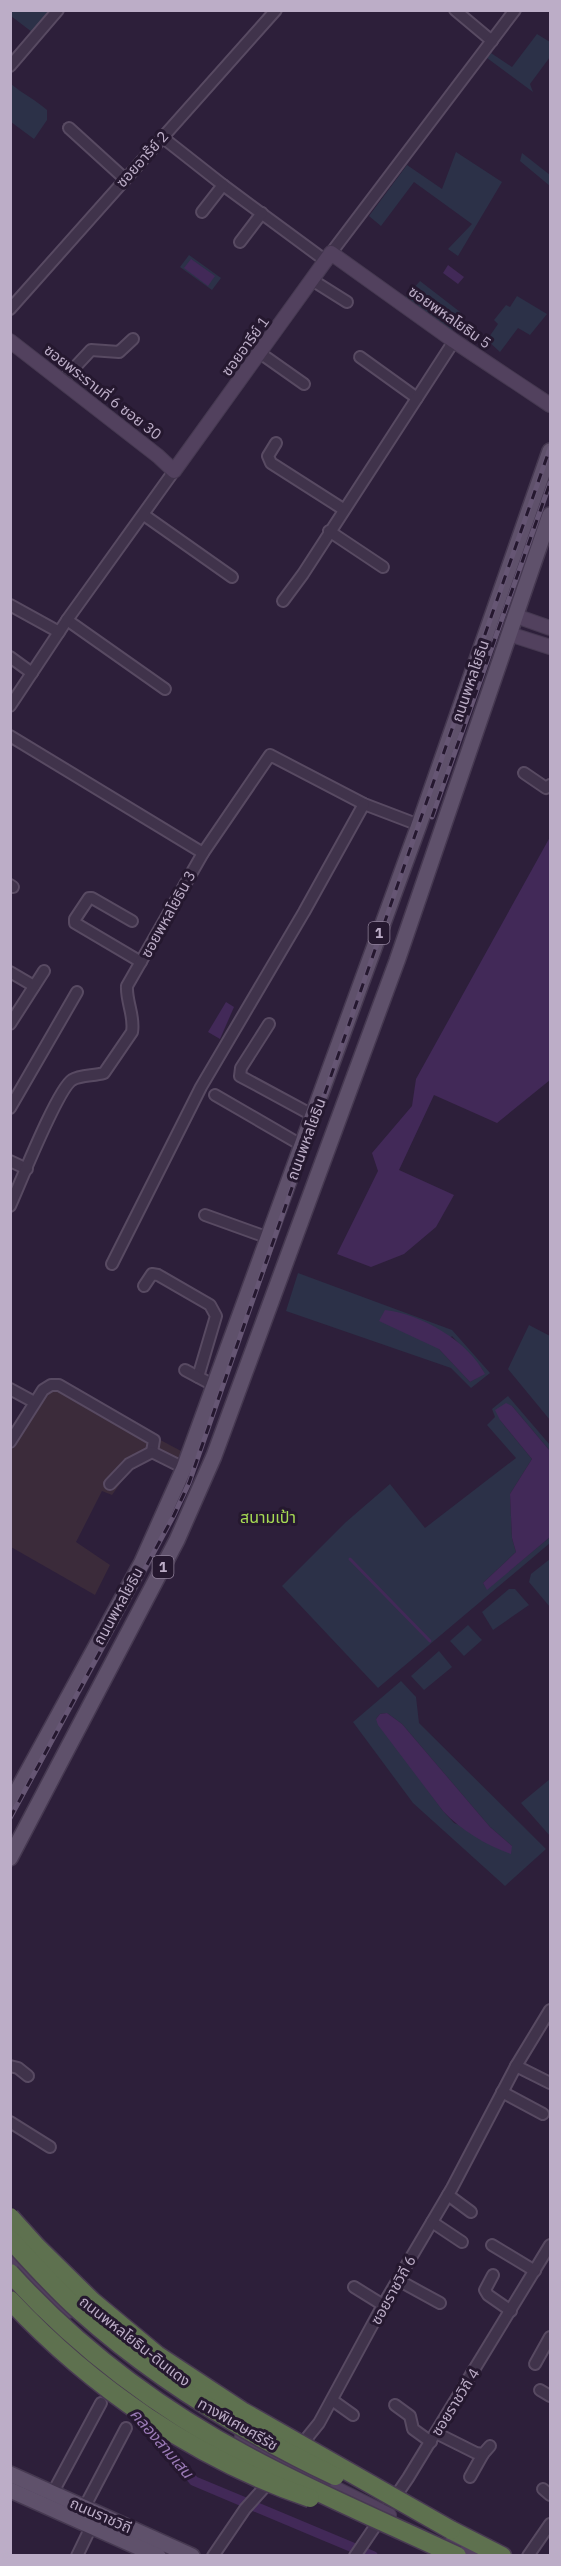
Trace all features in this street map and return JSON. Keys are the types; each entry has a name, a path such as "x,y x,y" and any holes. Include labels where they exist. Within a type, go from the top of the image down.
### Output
{"highway":[{"path":"10,2217 92,2301 157,2355 242,2411 451,2530"},
{"name":"ทางพิเศษศรีรัช","path":"10,2239 79,2311 155,2373 226,2419 279,2448 502,2556"},
{"name":"ทางพิเศษศรีรัช","path":"10,2273 62,2326 138,2387 180,2416 248,2456 377,2514 457,2556"},
{"path":"10,2300 50,2339 103,2384 162,2426 258,2478 316,2500 377,2514"}],"main road":[{"name":"ถนนพหลโยธิน","path":"12,1797 142,1562 184,1468 419,825 550,451"},
{"name":"ถนนพหลโยธิน","path":"10,1858 189,1515 214,1456 397,961 550,515"},
{"path":"494,613 516,616"},
{"path":"419,825 440,832"},
{"path":"264,1254 287,1262"},
{"path":"72,1690 91,1702"},
{"name":"ถนนราชวิถี","path":"10,2474 192,2556"},
{"name":"ถนนราชวิถี","path":"10,2490 158,2556"},
{"name":"ถนนราชวิถี","path":"120,2540 142,2556"}],"street":[{"path":"13,58 58,10"},
{"name":"ซอยอาร๊ย์ 2","path":"10,309 124,178 276,10"},
{"path":"454,10 492,41"},
{"name":"ซอยอารีย์ 1","path":"10,706 67,620 312,280 515,10"},
{"path":"69,128 124,178"},
{"path":"162,137 223,185 329,257"},
{"path":"202,212 223,185"},
{"path":"240,242 262,213"},
{"name":"ซอยพหลโยธิน 5","path":"329,257 550,405"},
{"path":"312,280 347,302"},
{"path":"63,380 92,350 118,352 132,339"},
{"path":"283,601 303,574 454,342"},
{"name":"ซอยพระรามที่ 6 ซอย 30","path":"12,345 63,380 174,471"},
{"path":"260,353 304,384"},
{"path":"360,357 417,398"},
{"path":"276,443 268,456 271,463 344,509"},
{"path":"144,514 232,577"},
{"path":"329,531 383,567"},
{"path":"10,605 59,632"},
{"path":"516,616 550,628"},
{"path":"67,620 165,689"},
{"path":"509,634 550,647"},
{"path":"10,657 33,673"},
{"path":"10,736 202,853"},
{"name":"ซอยพหลโยธิน 3","path":"10,1206 50,1114 68,1083 73,1079 104,1073 132,1032 133,1024 126,994 127,986 202,853 270,755 364,804 419,825"},
{"path":"524,773 546,788 550,785"},
{"path":"112,1263 201,1087 304,912 364,804"},
{"path":"132,921 89,898 75,919 75,923 141,962"},
{"path":"10,1024 44,971"},
{"path":"10,972 34,986"},
{"path":"10,1108 77,992"},
{"path":"269,1023 241,1068 240,1076 314,1116"},
{"path":"215,1095 303,1146"},
{"path":"10,1161 27,1169"},
{"path":"205,1215 269,1238"},
{"path":"144,1286 152,1274 158,1275 210,1305 216,1316 198,1377"},
{"path":"185,1370 215,1386"},
{"path":"10,1442 43,1390 51,1385 59,1385 154,1440 153,1452"},
{"path":"10,1389 34,1402"},
{"path":"153,1452 184,1468"},
{"path":"110,1484 129,1464 153,1452"},
{"name":"ซอยราชวิถี 6","path":"213,2556 245,2509 319,2423 383,2305 448,2195 516,2066 550,2010"},
{"path":"10,2066 28,2076"},
{"path":"516,2066 550,2083"},
{"path":"502,2092 543,2114"},
{"path":"10,2122 50,2147"},
{"path":"448,2195 471,2211"},
{"path":"432,2222 462,2241"},
{"path":"492,2245 535,2271"},
{"name":"ซอยราชวิถี 4","path":"359,2550 377,2514 434,2437 535,2271 547,2260 550,2245"},
{"name":"ถนนพหลโยธิน-ดินแดง","path":"10,2254 56,2301 152,2379 201,2412 286,2464 377,2514 474,2556"},
{"path":"493,2275 486,2290 488,2295 511,2311"},
{"path":"398,2280 440,2303"},
{"path":"354,2287 383,2305"},
{"path":"535,2364 550,2337"},
{"path":"540,2390 550,2396"},
{"path":"332,2400 353,2415"},
{"path":"52,2493 101,2403"},
{"path":"394,2405 410,2416 413,2429 476,2453 486,2450 470,2477"},
{"path":"84,2508 126,2428"},
{"path":"528,2556 550,2524"},
{"path":"77,2556 91,2527"}],"shaded area":[{"path":"10,11 51,11 32,32 11,16"},
{"path":"537,34 550,42 550,57 530,84 533,92 487,58 491,53 512,67"},
{"path":"11,84 47,110 47,120 34,139 11,122"},
{"path":"456,152 502,182 458,256 448,249 472,224 414,182 381,226 369,216 407,165 442,189"},
{"path":"522,153 550,175 550,186 520,161"},
{"path":"189,255 221,278 212,290 180,267"},
{"path":"191,259 215,276 208,286 184,268"},
{"path":"448,265 464,277 458,284 443,273"},
{"path":"420,281 464,315 452,331 405,298"},
{"path":"517,296 547,314 530,335 518,328 500,352 487,340 498,324 494,320 506,305 510,307"},
{"path":"550,837 550,1080 497,1123 434,1095 399,1170 454,1195 436,1227 404,1254 371,1267 337,1254 378,1171 372,1153 412,1106 416,1079"},
{"path":"226,1002 234,1007 220,1039 208,1032"},
{"path":"298,1273 452,1330 490,1373 471,1388 451,1368 286,1311","holes":["452,1336 484,1374 470,1382 439,1349"]},
{"path":"385,1310 413,1317 442,1331 467,1351 485,1374 470,1382 439,1349 379,1321"},
{"path":"529,1325 550,1336 550,1420 508,1369"},
{"path":"49,1381 183,1452 175,1469 156,1456 134,1464 112,1495 102,1491 76,1542 110,1565 95,1595 11,1547 11,1445"},
{"path":"508,1396 550,1445 550,1451 512,1406 500,1420 532,1459 510,1494 512,1538 516,1552 483,1583 487,1589 550,1537 550,1543 378,1688 282,1586 346,1522 390,1484 425,1528 516,1458 487,1425 495,1417 492,1409"},
{"path":"506,1403 512,1406 550,1451 550,1537 487,1590 483,1583 516,1552 512,1538 510,1494 532,1459 500,1420 495,1410"},
{"path":"550,1559 550,1607 529,1582 531,1574"},
{"path":"509,1589 515,1589 529,1605 493,1630 482,1612"},
{"path":"468,1625 482,1640 464,1656 450,1641"},
{"path":"439,1651 452,1667 424,1690 411,1676"},
{"path":"401,1681 416,1697 419,1723 546,1849 505,1886 413,1803 353,1722","holes":["387,1713 402,1724 490,1827 512,1846 454,1823 443,1811 376,1719 380,1714"]},
{"path":"387,1713 402,1724 490,1827 512,1846 511,1854 475,1837 443,1811 378,1725 376,1719 380,1714"},
{"path":"550,1779 550,1836 521,1803"}],"waterway":[{"path":"350,1559 430,1641"},
{"name":"คลองสามเสน","path":"141,2419 194,2481 373,2556"}],"railway":[{"path":"10,1818 174,1515 189,1483 550,448"},
{"path":"432,817 550,483"}],"district":[{"name":"สนามเป้า","path":"268,1517"}]}
